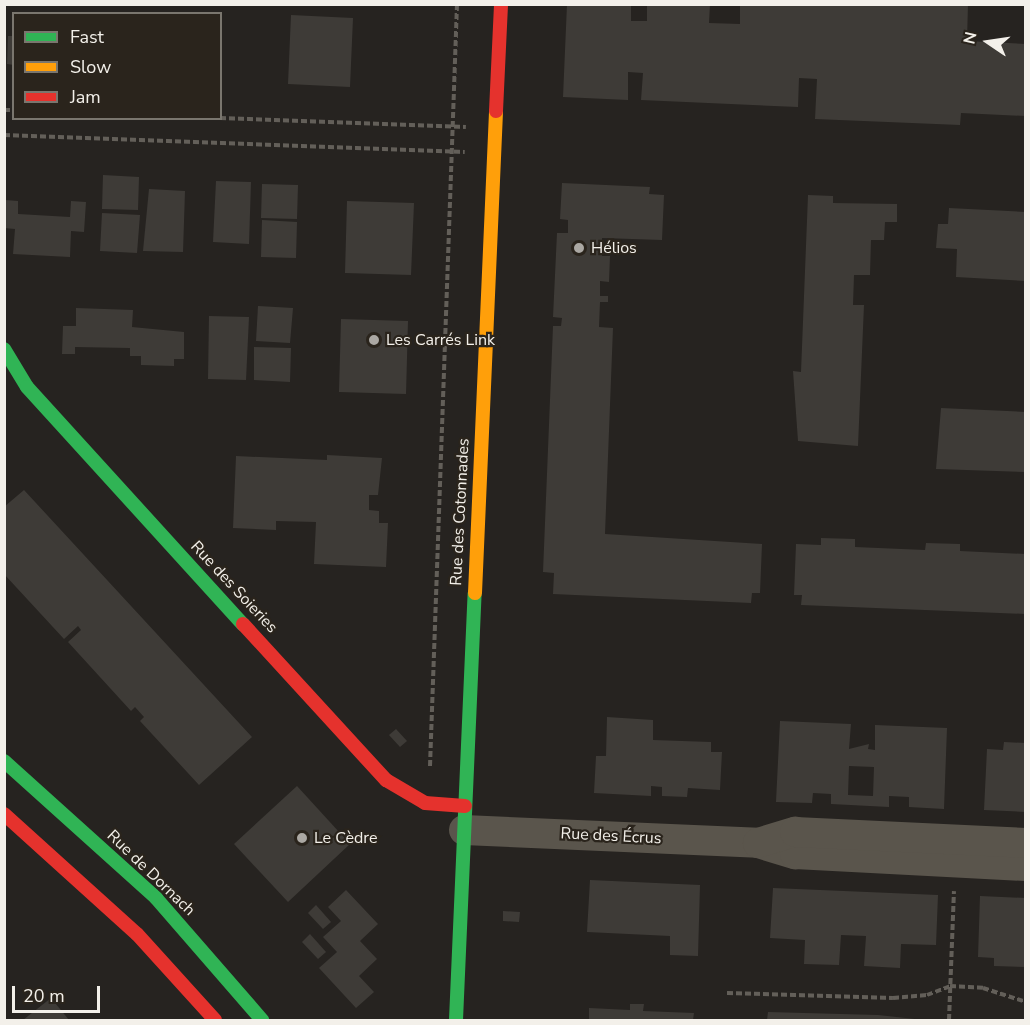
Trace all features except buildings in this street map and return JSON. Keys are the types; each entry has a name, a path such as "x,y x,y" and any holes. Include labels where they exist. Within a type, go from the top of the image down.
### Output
{"street":[{"name":"Rue des Cotonnades","path":"456,1020 501,4"},
{"name":"Rue des Soieries","path":"4,349 27,387 386,780 425,803 465,818"},
{"name":"Rue de Dornach","path":"4,761 156,898 219,965 262,1020"},
{"path":"4,814 137,934 215,1020"},
{"name":"Rue des Écrus","path":"465,818 758,843 795,855 1026,866"},
{"name":"Rue des Écrus","path":"758,843 795,832 1026,843"}],"path":[{"path":"430,766 457,4"},
{"path":"222,118 495,128"},
{"path":"4,135 494,153"},
{"path":"949,1020 955,863"},
{"path":"727,993 893,998 927,995 950,986 982,988 1026,1002"}],"traffic: fast":[{"path":"4,349 27,387 243,624"},
{"path":"456,1020 475,593"},
{"path":"4,761 156,898 262,1020"}],"traffic: slow":[{"path":"475,593 496,111"}],"traffic: jam":[{"path":"496,111 501,4"},
{"path":"243,624 386,780 425,803 465,806"},
{"path":"4,814 137,934 215,1020"}],"place":[{"name":"Hélios","path":"579,248"},
{"name":"Les Carrés Link","path":"374,340"},
{"name":"Le Cèdre","path":"302,838"}]}
